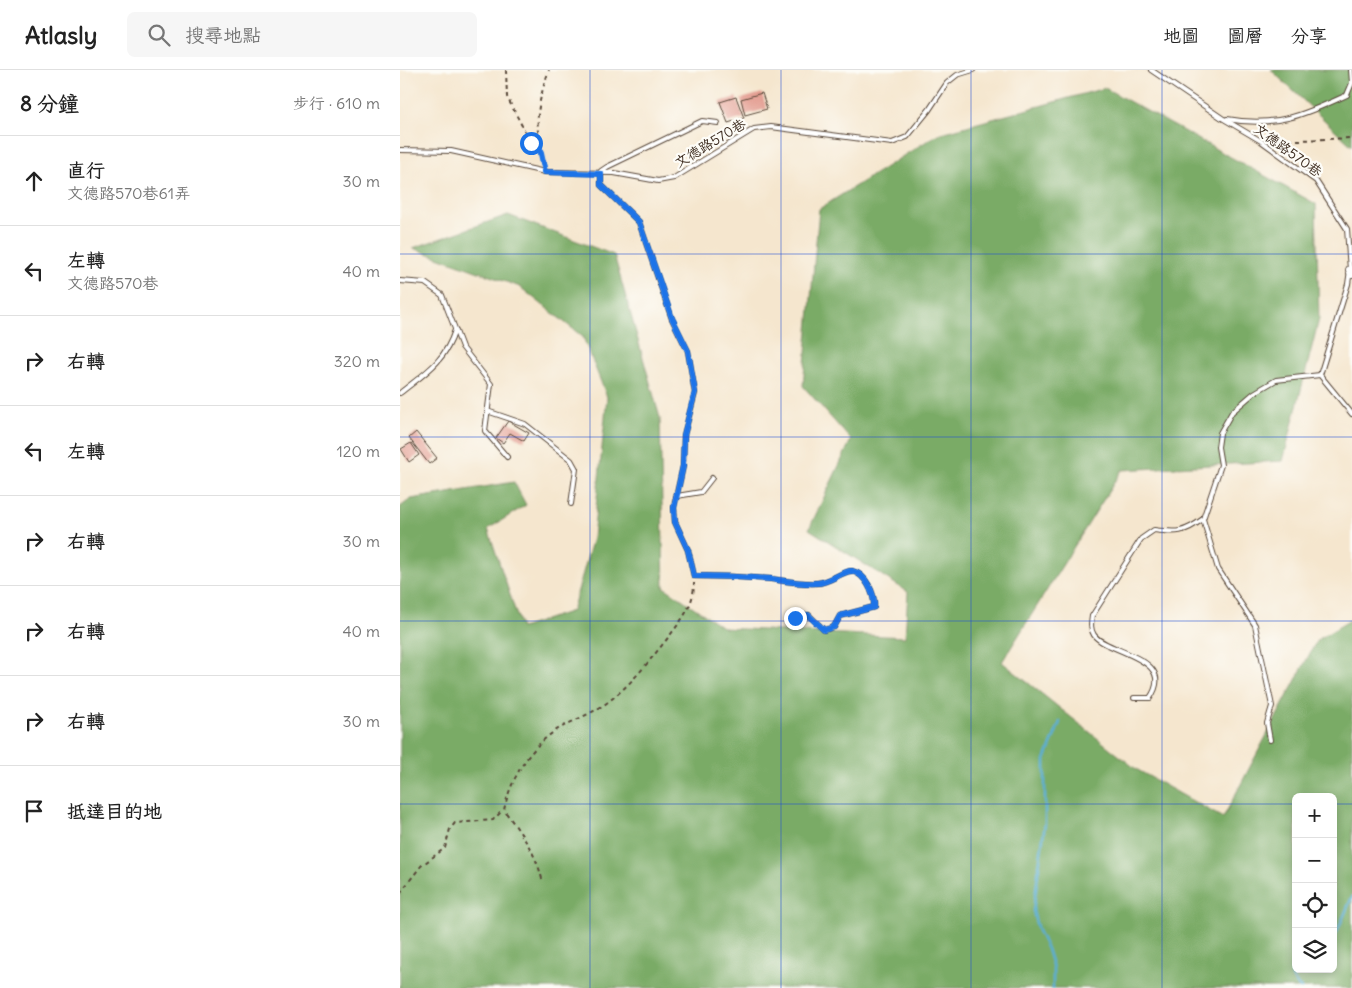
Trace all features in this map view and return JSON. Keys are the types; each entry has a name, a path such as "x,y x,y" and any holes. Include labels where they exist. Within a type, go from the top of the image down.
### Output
{"lane":[{"name":"文德路570巷","path":"400,150 451,151 545,172 614,173 658,180 674,178 754,128 771,127 892,143 907,137 930,110 946,83 957,75 973,70"},
{"name":"文德路570巷","path":"1151,70 1222,118 1261,141 1316,181 1348,229 1351,272 1340,314 1324,354 1320,375"},
{"path":"1222,118 1250,124 1276,122 1303,115 1347,95 1352,83 1351,70"},
{"path":"718,123 702,122 601,170 601,185 639,222 672,318 688,351 695,392 684,435 683,466 674,508 675,522 688,550 694,576 818,583 834,579 845,571 853,571 863,577 875,598 874,607 840,616 834,627 824,630 808,615 795,618"},
{"path":"400,281 425,283 442,295 462,347 491,384 485,431 507,457"},
{"path":"400,394 443,356 449,348 455,330"},
{"path":"1270,740 1267,723 1272,706 1254,625 1218,569 1203,519 1221,465 1218,447 1220,434 1232,412 1254,392 1276,380 1320,375 1352,414"},
{"path":"487,411 525,424 570,460 576,469 571,504"},
{"path":"677,496 701,492 712,478"},
{"path":"1134,698 1150,698 1156,687 1155,677 1136,656 1106,644 1094,636 1090,626 1092,616 1141,539 1154,530 1173,532 1188,530 1203,519"}],"path":[{"path":"506,70 507,96 531,143 540,149"},
{"path":"545,172 536,127 539,99 550,70"},
{"path":"1261,141 1352,138"},
{"path":"400,893 421,866 445,848 450,829 455,823 493,820 504,810 514,780 530,754 553,733 612,699 647,664 686,615 694,594 694,576"},
{"path":"504,810 524,837 539,866 542,879"}],"green space":[{"path":"1271,70 1352,70 1352,146"},
{"path":"1105,88 1316,204 1319,319 1283,461 1122,470 1002,662 1136,769 1223,818 1317,640 1352,619 1352,988 400,988 400,507 411,499 514,482 526,505 488,529 521,628 572,611 593,538 607,397 583,337 520,287 413,248 508,215 614,255 660,418 664,587 724,628 905,637 908,592 809,529 851,440 803,386 819,209 938,134"}],"building":[{"path":"762,93 767,109 745,115 741,99"},
{"path":"736,97 744,118 728,123 720,102"},
{"path":"508,421 529,433 524,441 510,433 503,443 496,438"},
{"path":"416,432 437,458 429,464 409,438"},
{"path":"411,443 419,455 409,462 401,449"}],"waterway":[{"path":"1053,988 1053,968 1047,949 1038,931 1033,911 1045,823 1045,760 1060,722"},
{"path":"1337,932 1352,897"},
{"path":"1292,973 1297,985 1301,988"}],"route":[{"path":"531,143 540,149 545,172 601,174 601,185 639,222 672,318 688,351 695,392 684,435 683,466 674,508 675,522 688,550 694,576 818,583 834,579 845,571 853,571 863,577 875,598 874,607 840,616 834,627 824,630 808,615 795,618"}]}
